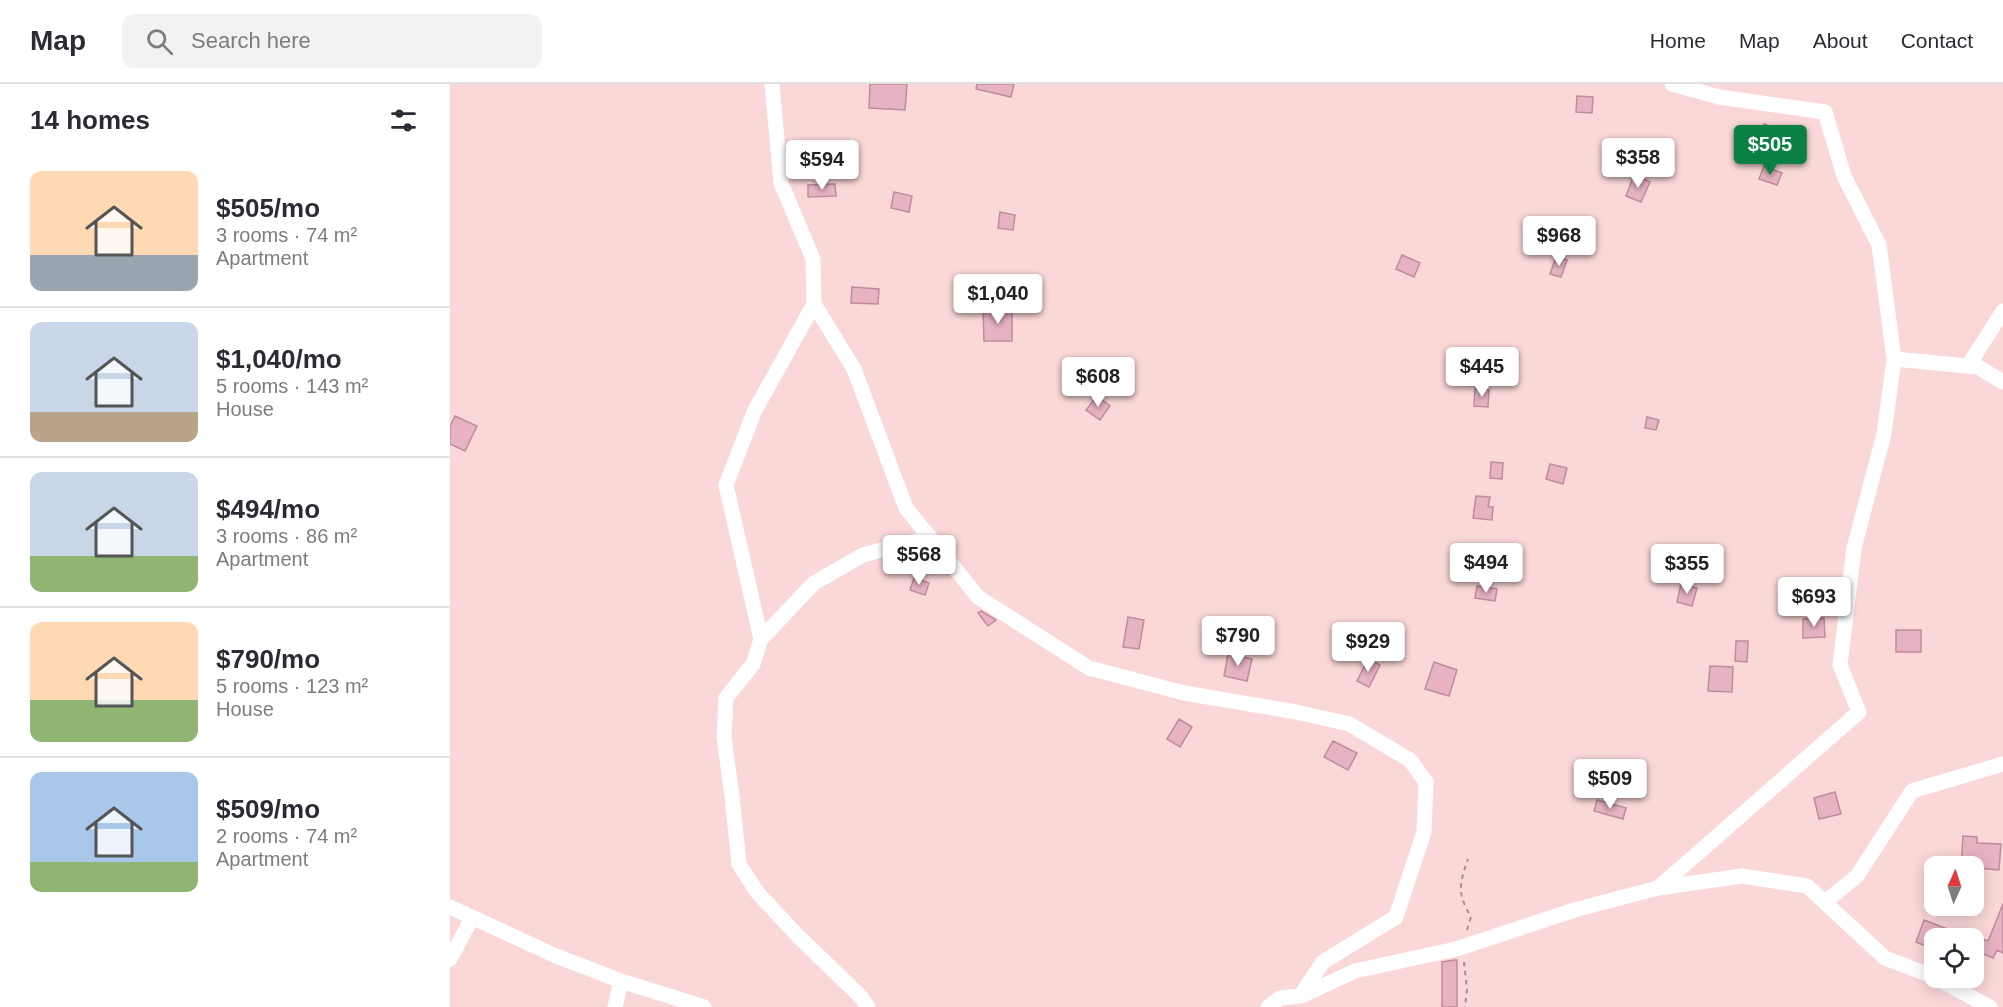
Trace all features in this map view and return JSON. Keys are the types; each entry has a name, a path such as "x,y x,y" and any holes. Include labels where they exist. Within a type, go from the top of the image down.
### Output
{"street":[{"path":"761,639 726,485 754,412 814,304 813,259 781,183 772,84"},
{"path":"1658,888 1859,712 1840,664 1854,548 1884,434 1894,359 1879,245 1844,176 1825,112 1719,97 1672,84"},
{"path":"814,304 854,369 906,508 978,597 1089,668 1184,693 1296,712 1349,724 1410,760 1426,782 1424,832 1396,917 1323,962 1300,996"},
{"path":"1968,366 2003,311"},
{"path":"1894,359 1978,367 2003,382"},
{"path":"868,1007 860,996 798,936 757,892 739,864 724,737 726,698 753,664 761,639 814,583 862,555 930,537"},
{"path":"1268,1007 1280,998 1300,996 1355,970 1456,949 1578,909 1658,888 1742,876 1807,886 1825,902 1857,876 1912,791 2003,764"},
{"path":"1807,886 1885,958 1924,973"},
{"path":"450,907 556,956 672,1002 704,1007"},
{"path":"450,959 472,918"},
{"path":"615,1007 621,981"},
{"path":"1955,988 1990,1007"}],"building":[{"path":"870,84 907,84 905,110 869,108"},
{"path":"977,84 1014,84 1011,97 976,89"},
{"path":"1577,96 1593,97 1592,113 1576,112"},
{"path":"1764,124 1785,131 1775,161 1754,154"},
{"path":"1764,166 1782,173 1777,185 1759,179"},
{"path":"1634,175 1650,182 1641,202 1626,196"},
{"path":"835,184 836,196 808,197 808,185"},
{"path":"894,192 912,196 909,212 891,208"},
{"path":"1000,212 1015,215 1013,230 998,228"},
{"path":"1402,255 1420,263 1414,277 1396,269"},
{"path":"1556,257 1567,260 1561,277 1550,274"},
{"path":"852,287 879,289 878,304 851,303"},
{"path":"983,310 1012,310 1012,341 984,341"},
{"path":"1475,389 1489,390 1488,407 1474,406"},
{"path":"1097,396 1110,406 1100,420 1086,410"},
{"path":"455,416 477,426 465,451 450,444 450,426"},
{"path":"1647,417 1659,420 1656,430 1645,428"},
{"path":"1491,462 1503,463 1502,479 1490,478"},
{"path":"1550,464 1567,468 1563,484 1546,479"},
{"path":"1476,496 1490,497 1488,507 1493,507 1492,520 1473,518"},
{"path":"914,578 929,583 925,595 910,590"},
{"path":"1681,584 1697,588 1692,606 1677,602"},
{"path":"1477,586 1497,589 1495,601 1475,598"},
{"path":"981,611 996,620 988,626 978,613"},
{"path":"1128,617 1144,620 1139,649 1123,647"},
{"path":"1824,618 1825,637 1803,638 1803,619"},
{"path":"1896,630 1921,630 1921,652 1896,652"},
{"path":"1736,641 1748,641 1747,662 1735,661"},
{"path":"1228,654 1252,659 1247,681 1224,676"},
{"path":"1368,659 1380,665 1369,687 1357,681"},
{"path":"1434,662 1457,670 1449,696 1425,689"},
{"path":"1710,666 1733,667 1732,692 1708,691"},
{"path":"1179,719 1192,727 1180,747 1167,739"},
{"path":"1333,741 1357,753 1348,770 1324,757"},
{"path":"1835,792 1841,814 1819,819 1814,798"},
{"path":"1597,800 1626,808 1623,819 1594,811"},
{"path":"1963,836 1977,837 1977,843 2001,844 1999,870 1984,869 1984,856 1962,856"},
{"path":"2003,904 2003,953 1997,950 1993,958 1984,954 1984,940 1988,941"},
{"path":"1924,920 1945,928 1924,928 1924,945 1916,942"},
{"path":"1457,960 1457,1007 1442,1007 1442,962"}]}
